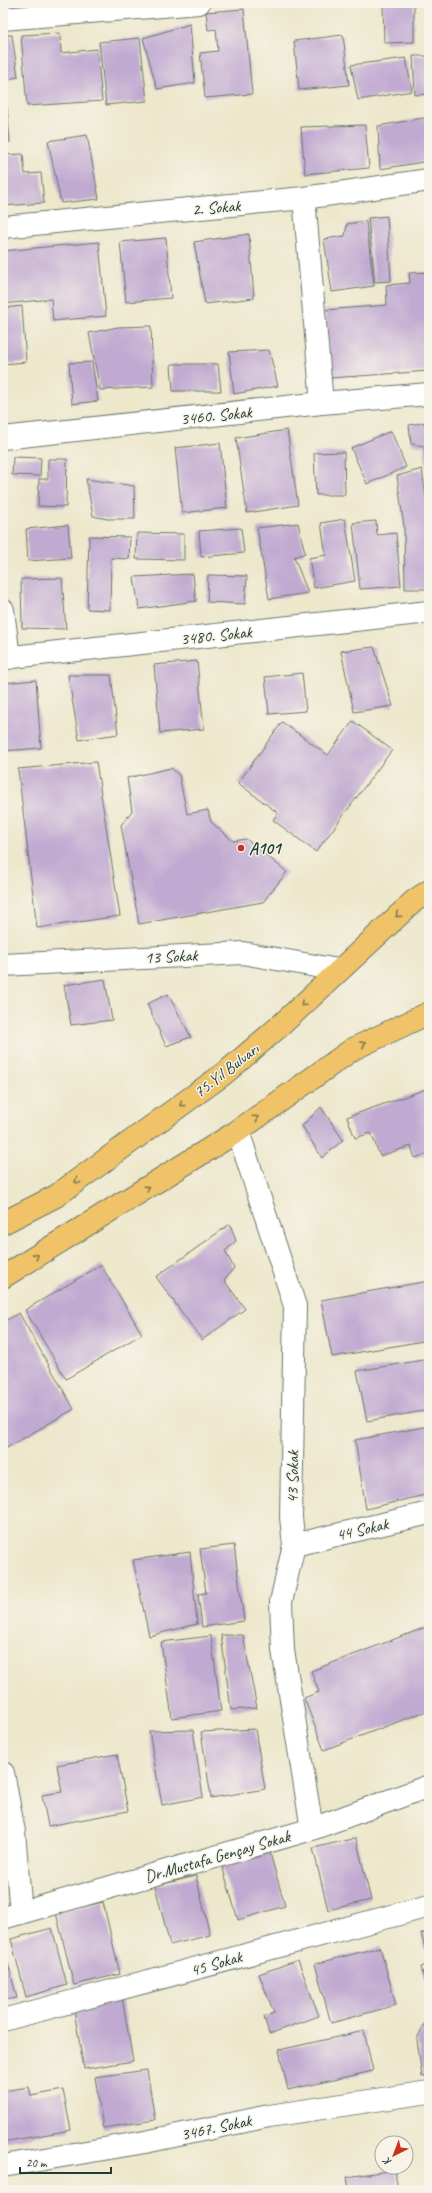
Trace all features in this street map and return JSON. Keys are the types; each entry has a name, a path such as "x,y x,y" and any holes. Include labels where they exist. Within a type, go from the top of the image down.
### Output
{"main road":[{"name":"75.Yıl Bulvarı","path":"3,1223 56,1196 225,1073 281,1025 338,970 414,901 429,891"},
{"path":"3,1277 238,1131 352,1049 429,1013"}],"street":[{"path":"3,19 199,3"},
{"name":"2. Sokak","path":"3,227 304,198 429,180"},
{"path":"304,198 322,403"},
{"name":"3460. Sokak","path":"3,438 322,403 429,394"},
{"path":"3,610 6,658"},
{"name":"3480. Sokak","path":"6,658 429,612"},
{"name":"13 Sokak","path":"3,965 243,953 338,970"},
{"name":"43 Sokak","path":"238,1131 295,1306 291,1517 294,1545 281,1602 283,1650 312,1829"},
{"name":"44 Sokak","path":"294,1545 429,1513"},
{"path":"3,1774 14,1832 12,1915"},
{"name":"Dr.Mustafa Gençay Sokak","path":"12,1915 312,1829 429,1786"},
{"name":"45 Sokak","path":"3,2020 429,1906"},
{"name":"3467. Sokak","path":"3,2166 145,2142 269,2116 429,2092"}],"building":[{"path":"383,3 414,3 414,42 384,43"},
{"path":"244,9 252,94 205,98 200,53 218,51 216,29 208,30 206,12"},
{"path":"190,24 195,83 157,89 143,38"},
{"path":"60,33 61,53 97,49 102,101 27,106 21,35"},
{"path":"3,35 12,35 18,77 3,80"},
{"path":"343,35 349,85 299,90 294,41"},
{"path":"140,38 147,101 106,105 99,42"},
{"path":"413,56 429,56 429,94 415,95"},
{"path":"406,58 412,91 358,100 351,65"},
{"path":"3,107 7,107 10,142 3,142"},
{"path":"429,117 429,161 380,169 378,126"},
{"path":"365,125 369,168 305,174 301,127"},
{"path":"87,135 99,199 61,203 48,141"},
{"path":"23,154 25,174 41,173 44,203 3,206 3,155"},
{"path":"387,216 391,281 375,282 368,218"},
{"path":"366,221 374,286 332,292 324,239 345,236 347,224"},
{"path":"249,234 254,298 205,304 194,242"},
{"path":"166,238 171,298 126,302 120,242"},
{"path":"99,242 106,316 53,321 51,299 3,304 3,251"},
{"path":"429,272 429,371 330,378 325,310 387,305 386,285 410,283 409,273"},
{"path":"22,306 26,362 3,364 3,308"},
{"path":"151,326 153,387 100,390 89,333 118,327"},
{"path":"269,350 278,386 234,394 229,352"},
{"path":"92,362 98,401 72,404 69,363"},
{"path":"171,364 218,364 221,391 173,391"},
{"path":"429,422 429,471 427,472 424,446 411,444 409,425"},
{"path":"287,430 298,505 247,513 236,438"},
{"path":"391,431 406,467 367,484 351,448"},
{"path":"220,443 227,508 182,513 175,448"},
{"path":"344,452 345,495 316,495 314,453"},
{"path":"13,457 41,458 40,476 12,475"},
{"path":"48,459 67,459 66,507 38,506 39,479 48,479"},
{"path":"422,469 429,521 429,589 405,589 404,527 397,476"},
{"path":"86,479 134,486 135,519 107,519 93,516"},
{"path":"345,519 355,581 314,588 309,558 326,555 321,523"},
{"path":"376,521 377,535 396,533 401,586 360,589 353,523"},
{"path":"298,523 305,553 294,557 308,593 269,599 257,528"},
{"path":"68,525 71,558 28,561 26,529"},
{"path":"241,528 244,553 201,557 199,531"},
{"path":"137,533 184,534 184,560 136,559"},
{"path":"89,536 130,537 129,559 111,558 110,610 87,609"},
{"path":"193,574 196,601 139,609 134,577"},
{"path":"208,575 247,576 245,604 207,602"},
{"path":"62,578 66,629 22,628 21,579"},
{"path":"374,647 393,706 354,712 341,651"},
{"path":"197,661 204,729 160,733 154,665"},
{"path":"302,673 306,711 269,714 265,677"},
{"path":"68,675 111,675 118,734 79,740"},
{"path":"36,680 41,748 3,751 3,683"},
{"path":"353,721 392,750 316,852 273,820 278,813 238,783 282,722 328,755"},
{"path":"96,762 120,916 37,928 18,769"},
{"path":"171,768 179,775 187,814 208,810 211,822 233,841 246,839 287,872 263,902 139,924 121,825 132,811 127,778"},
{"path":"105,979 112,1020 71,1025 64,985"},
{"path":"168,994 191,1037 166,1046 147,1004"},
{"path":"429,1088 429,1153 415,1158 411,1146 380,1156 371,1133 355,1138 347,1117"},
{"path":"321,1107 343,1140 322,1158 302,1126"},
{"path":"230,1224 236,1241 225,1251 234,1268 224,1280 245,1309 202,1340 156,1277"},
{"path":"101,1265 142,1334 66,1379 25,1310"},
{"path":"429,1281 429,1340 332,1357 321,1300"},
{"path":"19,1313 74,1409 3,1450 3,1322"},
{"path":"429,1359 429,1410 367,1421 357,1371"},
{"path":"429,1426 429,1494 366,1509 355,1440"},
{"path":"234,1545 244,1621 202,1627 198,1594 206,1593 200,1549"},
{"path":"190,1552 197,1624 149,1636 133,1560"},
{"path":"429,1626 429,1710 324,1750 304,1698 319,1692 311,1671"},
{"path":"221,1635 243,1635 257,1708 231,1710"},
{"path":"211,1636 221,1711 172,1718 161,1642"},
{"path":"255,1729 265,1789 211,1798 201,1732"},
{"path":"193,1730 203,1797 162,1805 149,1731"},
{"path":"117,1754 128,1811 48,1826 42,1795 62,1792 57,1765"},
{"path":"356,1838 371,1900 328,1910 313,1848"},
{"path":"268,1846 285,1906 238,1920 220,1859"},
{"path":"196,1876 210,1935 170,1945 155,1886"},
{"path":"103,1902 120,1974 74,1985 56,1913"},
{"path":"52,1928 67,1985 26,1997 11,1939"},
{"path":"429,1932 429,1963 421,1934"},
{"path":"3,1944 17,1998 3,2000"},
{"path":"380,1947 396,2005 331,2023 315,1964"},
{"path":"298,1960 319,2016 269,2034 264,2017 274,2013 259,1974"},
{"path":"429,1964 429,1995 421,1967"},
{"path":"122,1997 133,2061 84,2069 73,2005"},
{"path":"424,2024 429,2024 429,2076 422,2077 417,2039"},
{"path":"364,2031 373,2071 288,2090 279,2050"},
{"path":"147,2070 155,2120 103,2128 95,2077"},
{"path":"29,2087 31,2096 63,2090 71,2130 3,2142 3,2091"},
{"path":"374,2173 374,2175 396,2175 398,2190 349,2190 347,2177"}],"place":[{"name":"A101","path":"241,848"}]}
